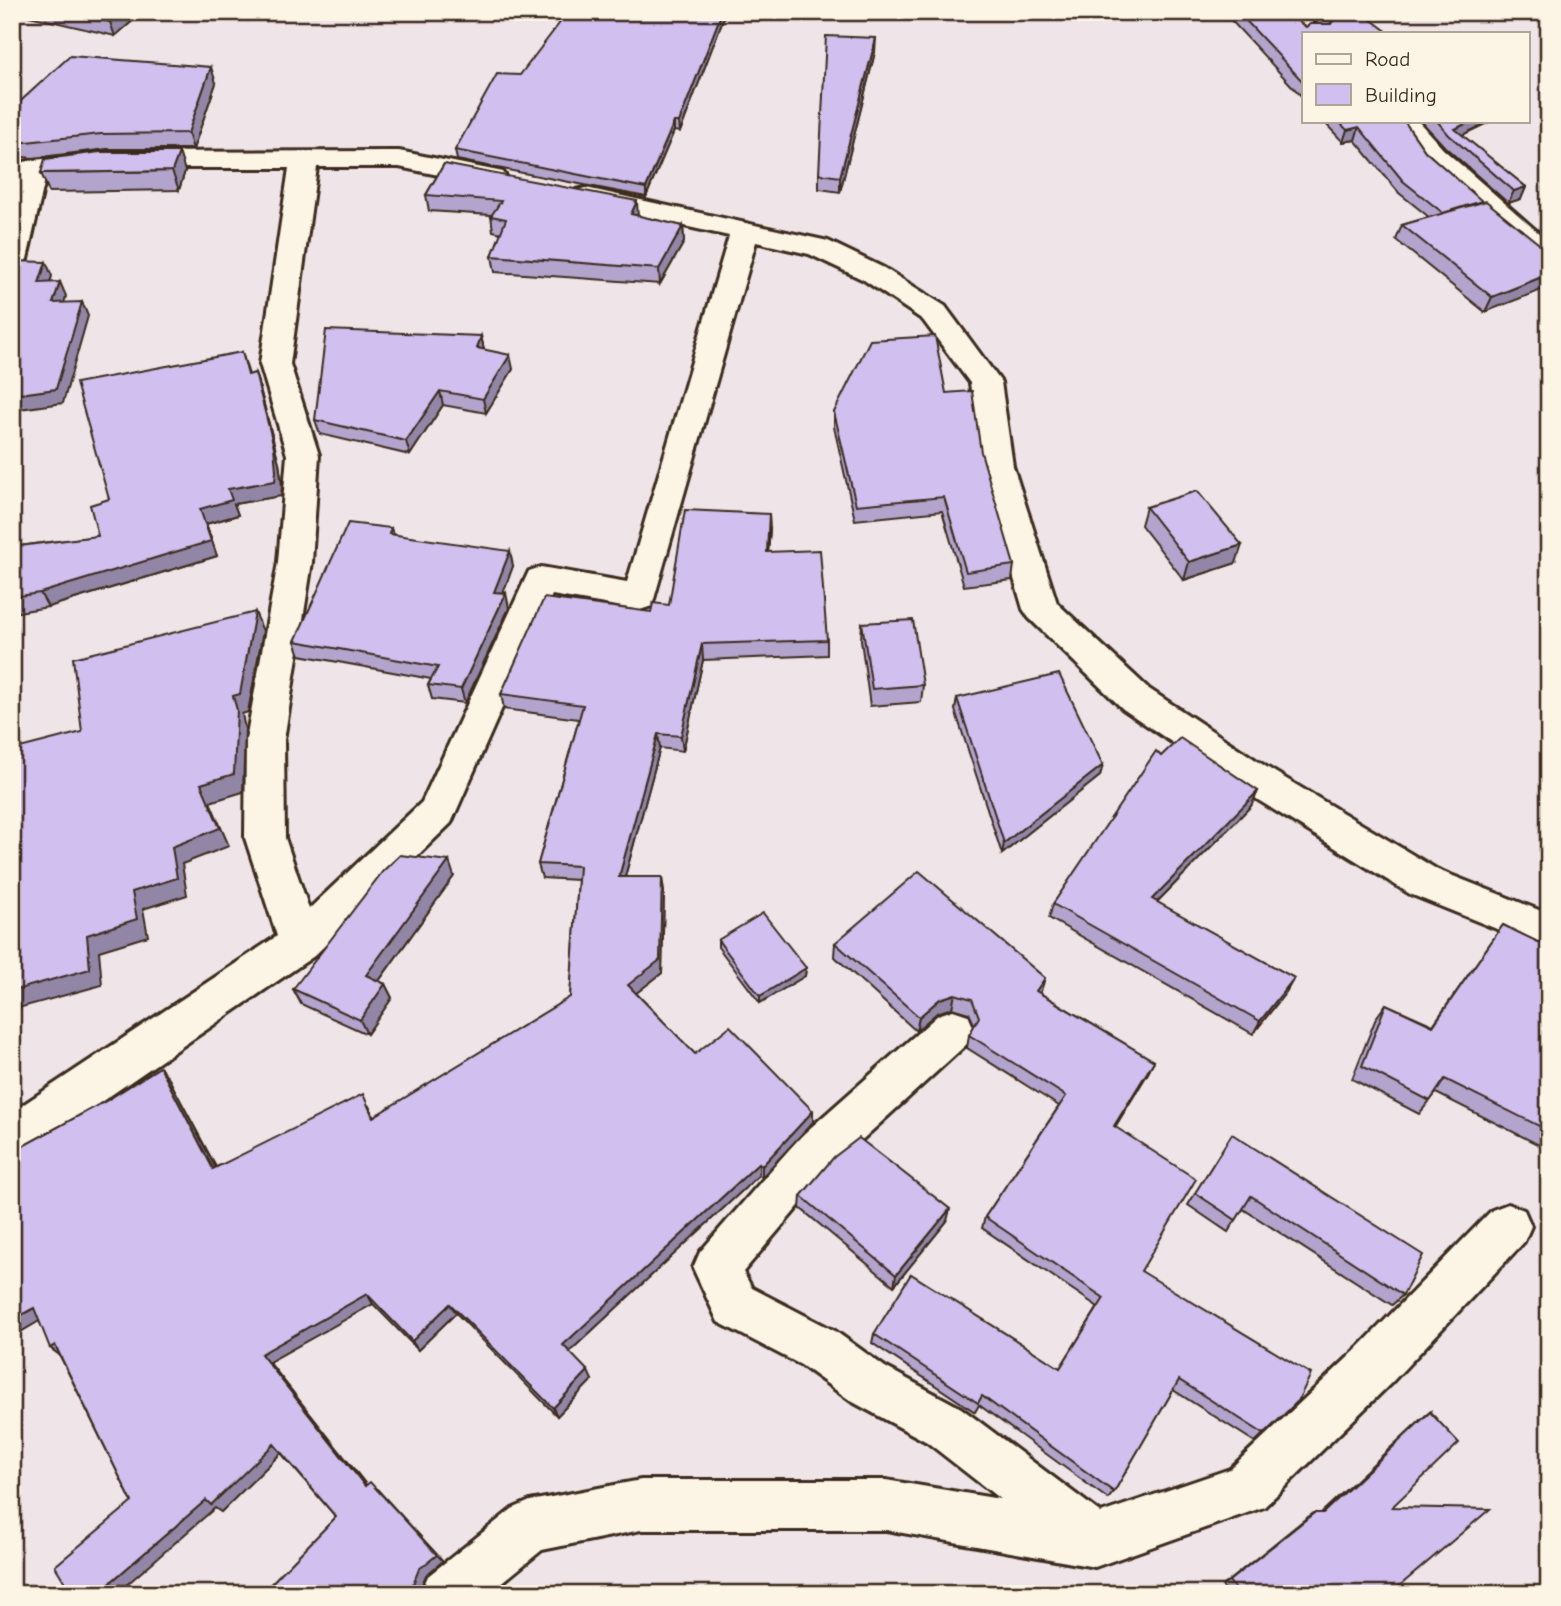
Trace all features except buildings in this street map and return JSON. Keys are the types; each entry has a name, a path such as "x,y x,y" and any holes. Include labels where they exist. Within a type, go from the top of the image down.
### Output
{"street":[{"path":"1281,12 1312,32"},
{"path":"1405,122 1433,155 1549,258"},
{"path":"12,259 34,168 107,159 399,159 524,184"},
{"path":"300,943 265,838 265,740 295,562 303,455 275,364 304,160"},
{"path":"562,191 818,247 874,274 934,313 985,382 997,466 1041,609 1136,699 1255,779 1424,882 1549,932"},
{"path":"12,1137 300,943 437,813 541,580 640,597 745,230"},
{"path":"953,1029 814,1153 716,1268 735,1305 818,1348 868,1384 944,1425 1096,1541"},
{"path":"446,1594 530,1527 641,1505 886,1505 1096,1541 1246,1489 1375,1365 1508,1226"}]}
